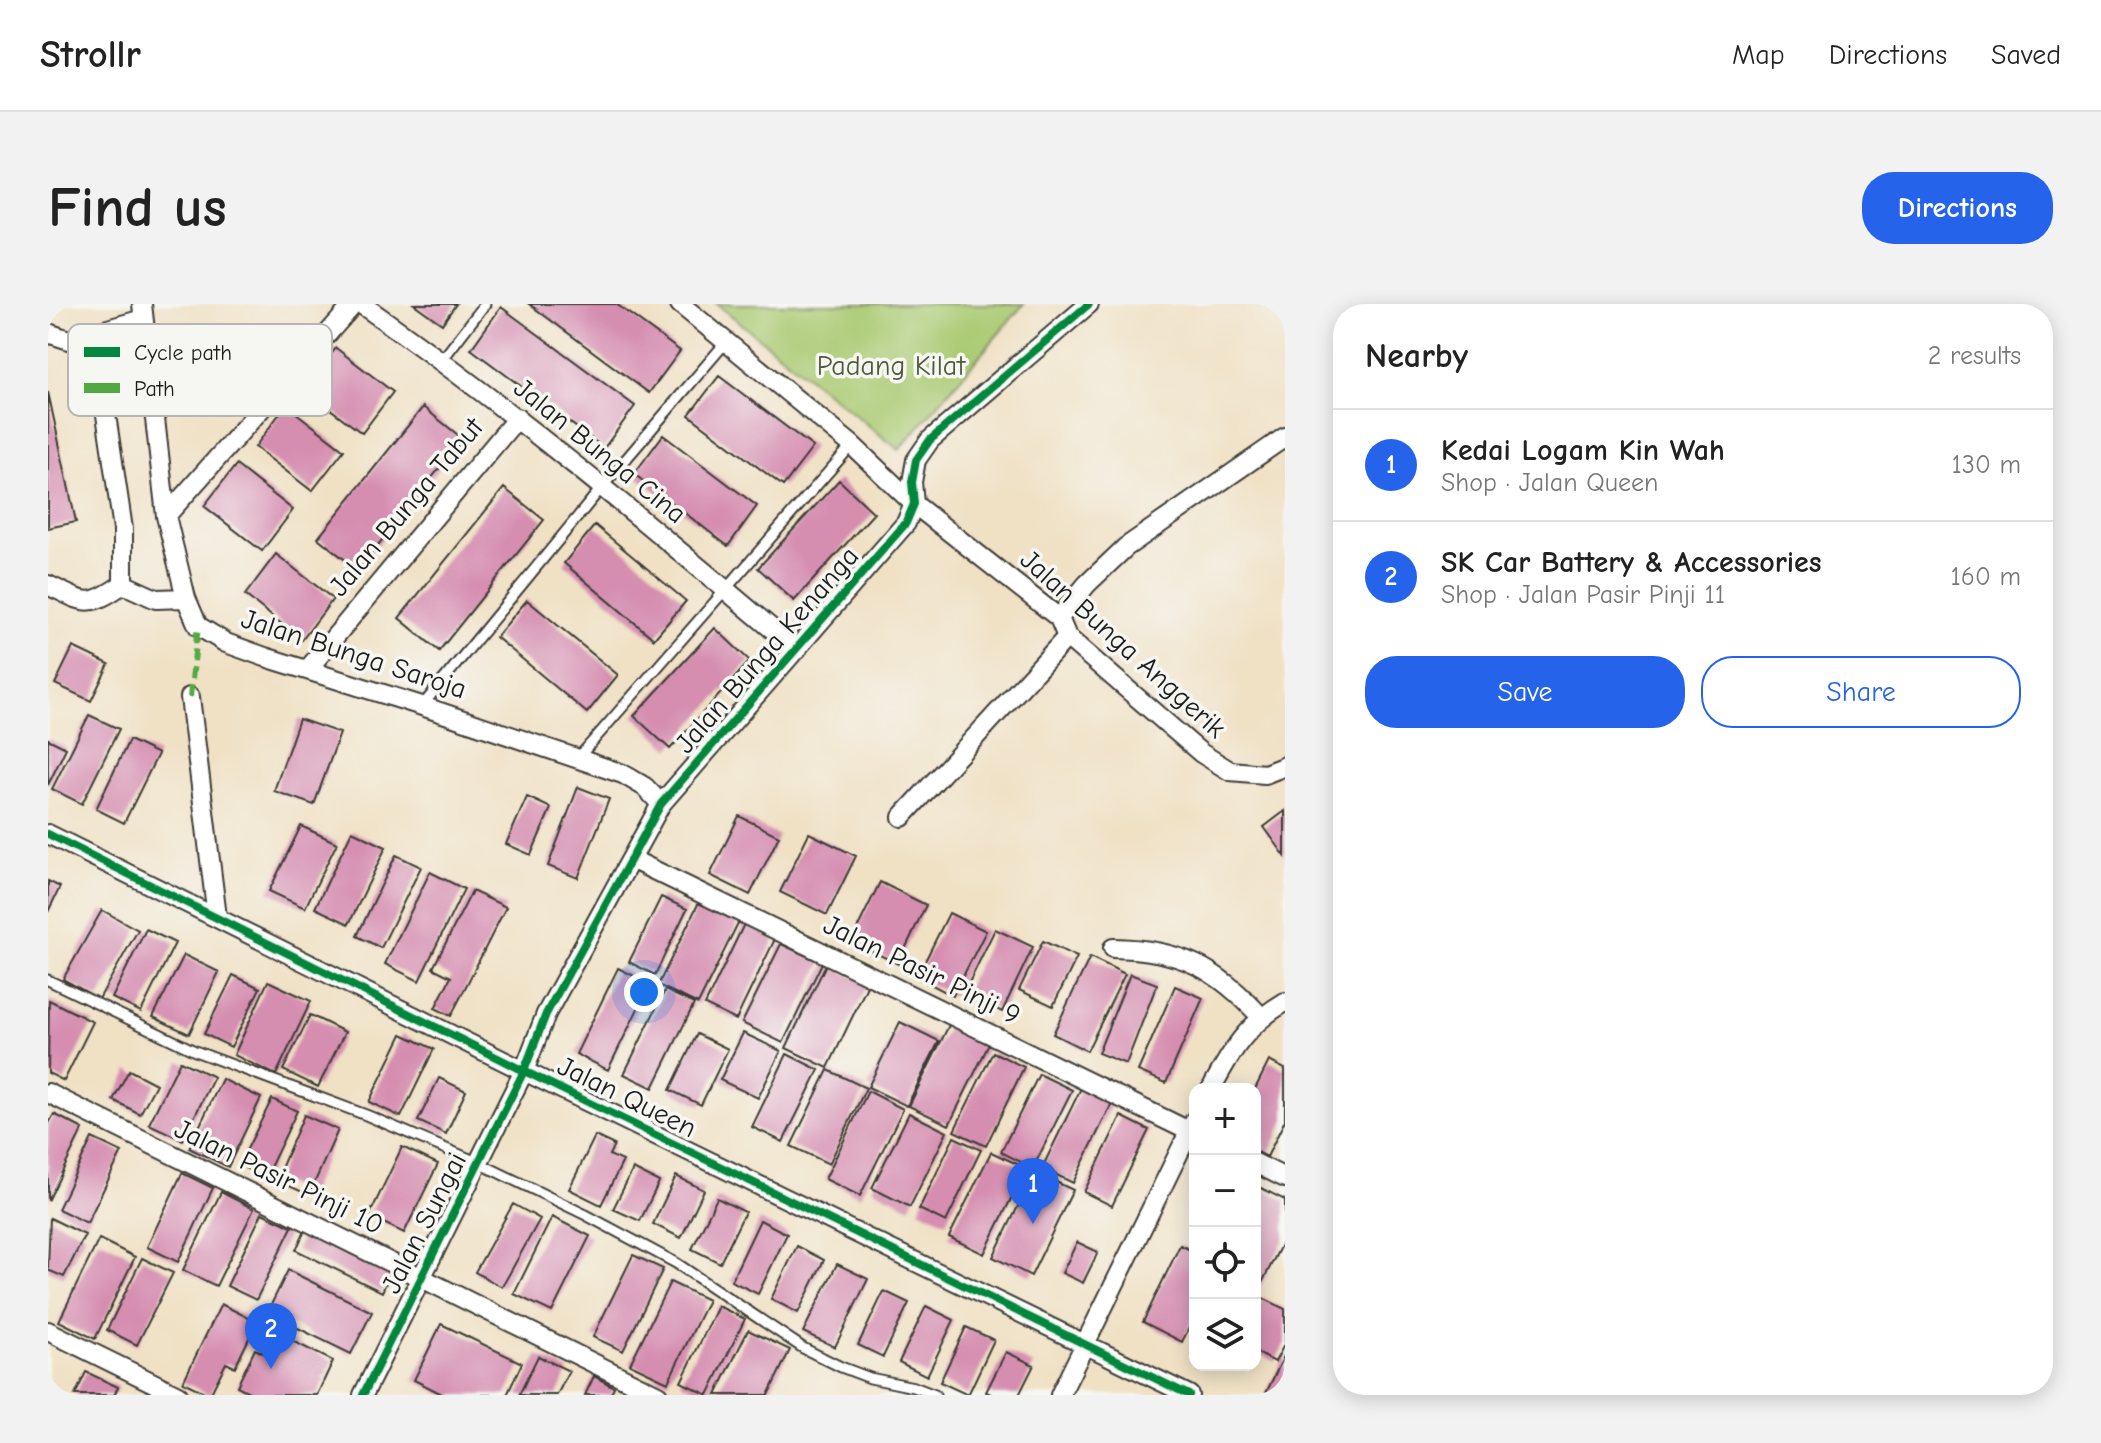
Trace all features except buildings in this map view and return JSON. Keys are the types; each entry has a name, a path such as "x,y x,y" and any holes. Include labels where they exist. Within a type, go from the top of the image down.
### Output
{"street":[{"path":"332,329 354,304"},
{"name":"Jalan Bunga Cina","path":"361,304 442,360 603,486 797,650"},
{"name":"Jalan Bunga Anggerik","path":"680,304 852,445 914,504 1059,618 1067,637 1201,753 1230,771 1265,774 1285,766"},
{"name":"Jalan Bunga Kenanga","path":"524,1071 546,1014 661,804 906,523 914,504 912,482 916,460 930,440 1089,304"},
{"path":"116,324 142,312"},
{"path":"48,333 68,340"},
{"path":"106,416 123,529 123,584"},
{"name":"Jalan Bunga Saroja","path":"154,416 166,516 186,598 198,626 226,643 277,661 623,774 645,787 661,804"},
{"path":"166,516 255,416"},
{"name":"Jalan Bunga Tabut","path":"308,669 517,418"},
{"path":"1059,618 1087,584 1126,547 1285,437"},
{"path":"48,585 80,600 99,601 123,584"},
{"path":"123,584 156,599 186,598"},
{"path":"902,817 1067,637"},
{"path":"190,697 217,917"},
{"name":"Jalan Queen","path":"48,834 524,1071 1189,1395"},
{"name":"Jalan Pasir Pinji 9","path":"631,859 1189,1126"},
{"path":"1113,948 1147,948 1180,956 1210,971 1238,991 1261,1017"},
{"path":"1214,1083 1235,1046 1261,1017 1285,1002"},
{"name":"Jalan Sungai","path":"363,1395 524,1071"},
{"name":"Jalan Pasir Pinji 10","path":"48,1093 658,1395"},
{"path":"1060,1395 1189,1136"},
{"path":"1261,1166 1285,1178"},
{"path":"48,1331 178,1395"}],"lane":[{"path":"442,360 485,304"},
{"path":"422,706 726,342"},
{"path":"578,758 852,445"},
{"path":"48,980 195,1051 366,1115 479,1163 676,1263 816,1354 870,1378 914,1387 935,1395"}],"green space":[{"name":"Padang Kilat","path":"717,304 1024,304 899,450"}],"marked path":[{"path":"190,697 198,626"}],"cycle path":[{"path":"363,1395 524,1071 546,1014 661,804 906,523 914,504 912,482 916,460 930,440 1089,304"},
{"path":"48,834 524,1071 1189,1395"}],"place":[{"name":"Kedai Logam Kin Wah","path":"1033,1224"},
{"name":"SK Car Battery & Accessories","path":"271,1369"}]}
